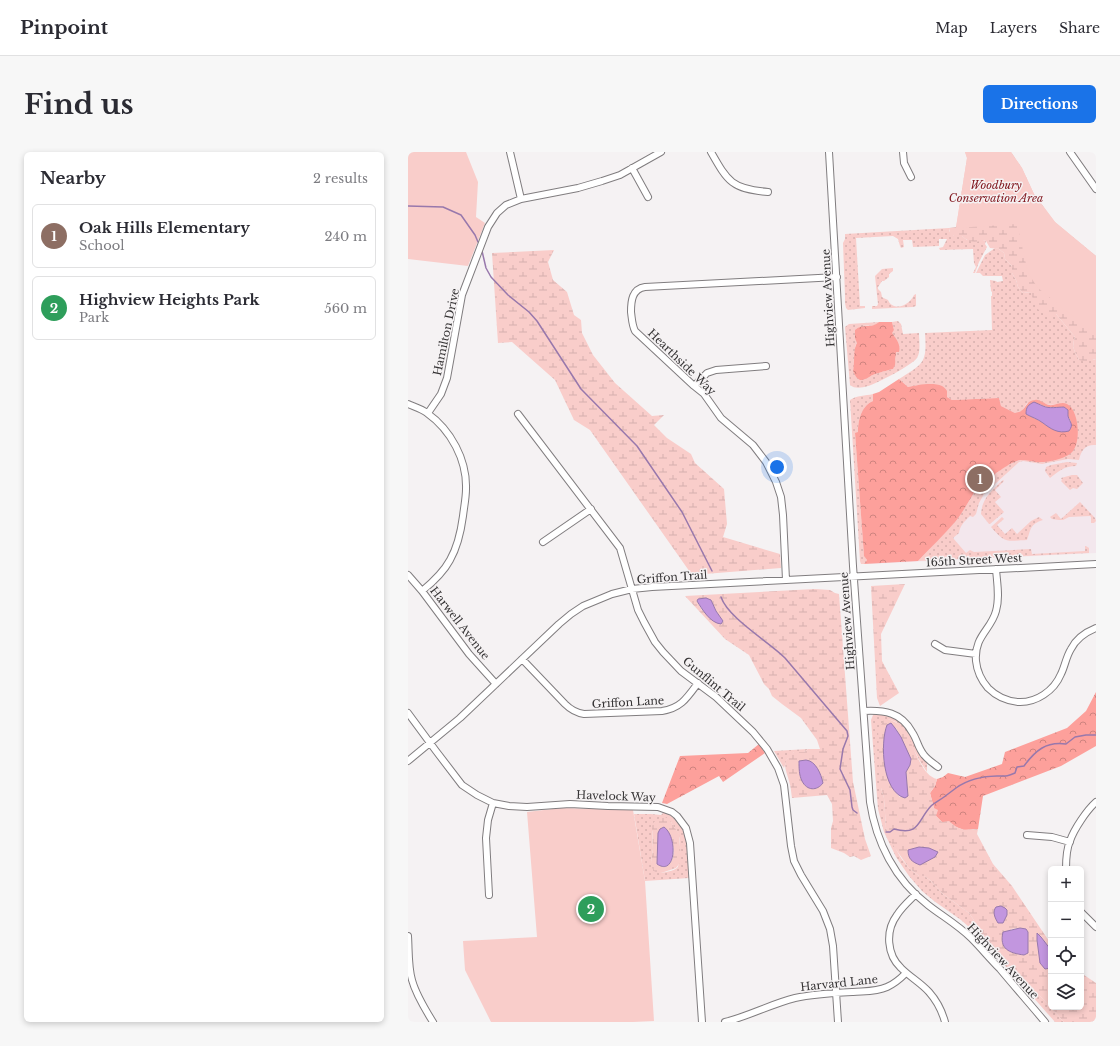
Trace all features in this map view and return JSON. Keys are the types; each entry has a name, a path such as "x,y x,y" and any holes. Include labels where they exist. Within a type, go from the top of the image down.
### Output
{"street":[{"path":"510,152 521,199"},
{"name":"Hamilton Drive","path":"428,413 441,394 447,378 462,295 490,223 497,213 502,208 521,199 591,185 620,175 661,152"},
{"path":"711,152 724,175 732,182 745,189 768,192"},
{"name":"Highview Avenue","path":"829,152 854,577 870,802 877,831 891,864 900,877 927,904 973,939 1046,1022"},
{"path":"903,152 904,163 911,177"},
{"path":"1070,152 1096,189"},
{"path":"632,168 648,197"},
{"name":"Hearthside Way","path":"786,580 783,515 778,488 772,471 753,445 721,418 704,394 638,334 633,328 632,324 631,303 632,297 637,290 645,287 836,277"},
{"path":"694,386 707,373 716,370 766,366"},
{"path":"408,404 428,413 445,430 454,443 464,466 466,489 461,530 452,558 444,570 422,591"},
{"name":"Gunflint Trail","path":"518,414 620,548 632,589 644,622 655,642 681,671 716,697 753,732 767,749 780,773 784,785 794,861 800,875 823,910 830,930 833,946 838,1022"},
{"path":"543,542 591,509"},
{"name":"165th Street West","path":"854,577 1096,564"},
{"path":"996,569 998,595 996,613 979,641 976,662 979,674 985,684 991,691 1004,699 1020,702 1036,699 1043,695 1055,685 1062,674 1071,648 1079,638 1096,628"},
{"name":"Harwell Avenue","path":"408,575 422,591 469,654 496,684"},
{"name":"Griffon Trail","path":"408,761 460,718 571,614 583,606 612,594 632,589 652,587 854,577"},
{"path":"935,644 946,650 976,654"},
{"name":"Griffon Lane","path":"522,659 565,704 577,713 584,714 662,712 670,710 683,703 698,683"},
{"path":"864,711 880,710 899,717 909,727 924,755 938,767"},
{"name":"Havelock Way","path":"408,713 462,785 493,803 526,807 570,804 658,807 672,812 677,816 686,828 690,843 702,1022"},
{"path":"1066,866 1066,856 1070,842 1089,809 1096,802"},
{"path":"489,895 486,838 488,820 493,803"},
{"path":"1027,835 1052,837 1070,842"},
{"path":"916,894 896,916 892,924 889,942 892,956 906,973 930,993 940,1008 945,1022"},
{"path":"1084,915 1096,927"},
{"path":"408,936 412,980 416,992 433,1022"},
{"name":"Harvard Lane","path":"725,1022 777,1004 811,995 878,990 897,981 906,973"}],"shaded area":[{"path":"1096,393 1096,553 870,564 860,405"},
{"path":"1034,402 1045,407 1064,407 1068,410 1071,425 1069,431 1061,432 1055,430 1026,414 1028,406"},
{"path":"706,598 711,600 723,621 721,624 713,621 704,612 697,601 698,599"},
{"path":"891,723 901,737 911,759 910,765 906,772 908,796 905,798 897,794 887,777 884,743 887,725"},
{"path":"806,760 815,765 823,783 815,789 807,787 802,781 799,761"},
{"path":"664,827 671,839 673,854 668,865 663,867 657,864 658,833 660,829"},
{"path":"919,847 929,848 938,852 935,857 920,865 911,860 908,850"},
{"path":"1001,906 1007,910 1007,915 1003,923 998,923 994,911 996,907"},
{"path":"1020,928 1026,929 1028,932 1028,953 1024,955 1014,953 1006,949 1002,942 1003,932"},
{"path":"1037,933 1048,946 1048,968 1045,969 1040,963"}],"green space":[{"path":"408,152 466,152 478,182 476,217 485,223 468,266 408,259"},
{"name":"Woodbury Conservation Area","path":"965,152 1011,152 1022,168 1034,194 1055,222 1096,256 1096,359 1085,362 1079,360 1073,347 1075,337 1056,314 1050,318 1039,310 1035,305 1031,292 1023,293 1018,287 1012,273 1012,266 1005,259 1004,253 999,249 990,248 986,241 983,240 972,242 962,236 954,236 950,234 949,228 956,227 967,158"},
{"name":"Woodbury Conservation Area","path":"965,152 1011,152 1022,168 1034,194 1055,222 1096,256 1096,335 1038,288 1028,273 1017,224 956,228 967,158"},
{"path":"949,228 949,231 954,236 962,236 967,240 986,241 985,244 987,247 975,273 973,273 976,267 974,263 973,249 940,250 939,248 943,247 947,239 939,239 939,246 913,247 912,240 903,240 904,247 901,248 898,239 893,236 856,238 860,306 865,306 865,308 848,310 846,308 843,243 845,234"},
{"path":"995,248 1004,253 1005,259 1012,266 1012,273 1018,287 1023,293 1031,292 1056,314 1075,337 1073,347 1079,360 1096,359 1096,445 1084,448 1079,460 1068,459 1042,464 1023,461 1019,462 984,494 979,503 976,514 973,517 970,516 966,520 959,533 953,538 966,553 970,550 974,552 1031,549 1032,554 1085,551 1086,546 1089,548 1089,553 918,561 956,521 975,492 995,474 1014,462 1022,460 1038,462 1077,427 1076,419 1062,403 1050,405 1039,401 1027,403 1022,411 1015,413 1001,406 999,398 952,400 918,385 908,387 899,379 914,369 922,361 925,351 925,333 992,330 992,292 990,280 997,282 1003,281 1002,276 983,276 980,273 976,273 985,255"},
{"path":"554,250 548,262 553,280 567,292 574,315 581,320 582,333 593,355 615,383 652,416 664,415 654,425 667,438 691,454 695,463 724,489 727,524 723,537 780,554 781,568 692,575 590,430 574,420 555,380 512,342 498,343 492,253"},
{"path":"893,268 893,271 889,274 889,277 882,281 878,287 882,297 888,300 890,304 899,307 908,303 916,294 916,306 872,309 872,306 877,306 878,304 875,276 882,269"},
{"path":"898,321 901,324 903,334 919,333 919,349 917,358 886,378 872,385 858,388 850,385 845,327 849,324 879,322 876,325 863,326 855,346 855,363 853,371 860,380 862,380 875,374 893,369 896,358 891,333 894,330 892,322"},
{"path":"879,322 892,322 894,330 892,333 899,346 899,352 896,352 895,365 893,369 860,380 853,371 855,348 857,343 855,338 855,330"},
{"path":"899,379 908,387 930,384 942,386 947,391 947,397 952,400 999,398 1001,406 1015,413 1021,411 1028,403 1035,400 1039,400 1049,405 1065,403 1071,407 1074,412 1078,426 1076,446 1070,454 1061,458 1040,462 1019,460 1010,464 994,475 974,493 956,521 918,561 864,564 867,560 864,556 855,433 858,432 863,410 873,401 873,394 879,392","holes":["1040,404 1046,407 1064,407 1068,410 1068,416 1071,422 1047,426 1026,414"]},
{"path":"873,394 873,401 863,410 858,433 855,433 864,555 867,560 864,564 861,564 850,400 858,396"},
{"path":"1067,462 1077,463 1076,466 1065,468 1050,478 1045,471 1046,467"},
{"path":"1077,475 1083,483 1077,489 1073,488 1070,490 1061,481 1061,478"},
{"path":"1003,480 1004,481 995,490 1001,497 995,502 1004,512 989,524 981,514 983,503 988,495"},
{"path":"1080,502 1095,518 1096,521 1094,523 1091,523 1090,516 1069,517 1063,520 1052,519 1050,517 1056,513 1061,519"},
{"path":"1002,517 1004,519 997,525 1005,534 1012,528 1017,534 1031,521 1039,517 1043,520 1033,525 1027,540 1010,541 1003,539 991,527"},
{"path":"905,584 881,634 882,661 899,693 880,706 877,698 871,586"},
{"path":"815,589 830,590 839,594 853,782 865,839 871,856 861,860 854,856 850,857 831,848 831,828 833,821 832,804 827,795 792,798 785,762 794,752 804,752 808,749 820,749 817,740 801,718 772,696 749,655 725,639 685,596","holes":["711,600 723,621 708,615 702,610 697,601"]},
{"path":"1096,692 1096,746 1061,766 983,796 978,829 964,830 942,822 936,816 930,793 935,786 937,779 948,773 965,777 1002,764 1005,752 1067,728 1086,711"},
{"path":"884,714 897,719 907,729 917,750 927,763 927,772 902,728 896,722 888,719 881,788 884,798 886,828 901,858 909,868 919,876 924,876 930,880 943,894 969,913 984,935 1048,1005 1048,1010 1053,1010 1064,1022 1055,1022 977,934 922,891 909,876 896,857 884,832 878,809 871,720 873,715"},
{"path":"888,719 902,727 925,771 937,779 935,786 930,793 934,808 938,810 936,816 942,822 949,821 962,829 978,829 977,834 993,864 1012,886 1048,940 1048,946 1041,937 1045,969 1048,968 1048,1005 984,935 969,913 943,894 930,880 924,876 919,876 909,868 891,842 886,828 884,798 881,788 878,730 884,720","holes":["896,728 911,759 910,765 906,772 908,796 900,797 890,782 887,774 884,757 885,730","1011,929 1026,929 1028,932 1028,953 1024,955 1009,951"]},
{"path":"759,744 765,753 723,782 719,776 667,804 662,803 680,756 748,753"},
{"path":"808,749 804,752 794,752 787,759 784,768 774,751"},
{"path":"561,808 633,810 645,881 654,1021 491,1022 465,970 463,941 537,937 527,812"},
{"path":"664,812 673,817 683,832 686,840 689,878 645,881 634,814 661,815","holes":["671,822 680,840 679,862 677,868 661,873 651,862 653,849 652,831"]},
{"path":"665,817 669,819 679,834 681,859 676,868 661,873 655,872 652,868 651,862 653,849 652,826 658,819","holes":["670,835 674,852 673,857 669,864 665,867 657,857 658,850"]},
{"path":"1084,975 1096,983 1096,1022 1064,1022 1053,1010 1084,1010"}],"waterway":[{"path":"408,206 443,207 461,215 478,242"},
{"path":"482,251 486,268 491,277 508,295 529,312 537,321 581,389 637,446 682,512 712,571"},
{"path":"721,597 725,605 740,621 785,658 847,731 848,736 843,749 840,769 850,790 853,810 857,813"},
{"path":"886,832 890,832 894,829 902,831 913,829 917,826 932,805 965,783 986,777 1010,775 1015,773 1017,767 1024,766 1032,756 1042,748 1053,744 1066,744 1075,737 1096,735"}],"place":[{"name":"Oak Hills Elementary","path":"980,479"},
{"name":"Highview Heights Park","path":"591,909"}]}
